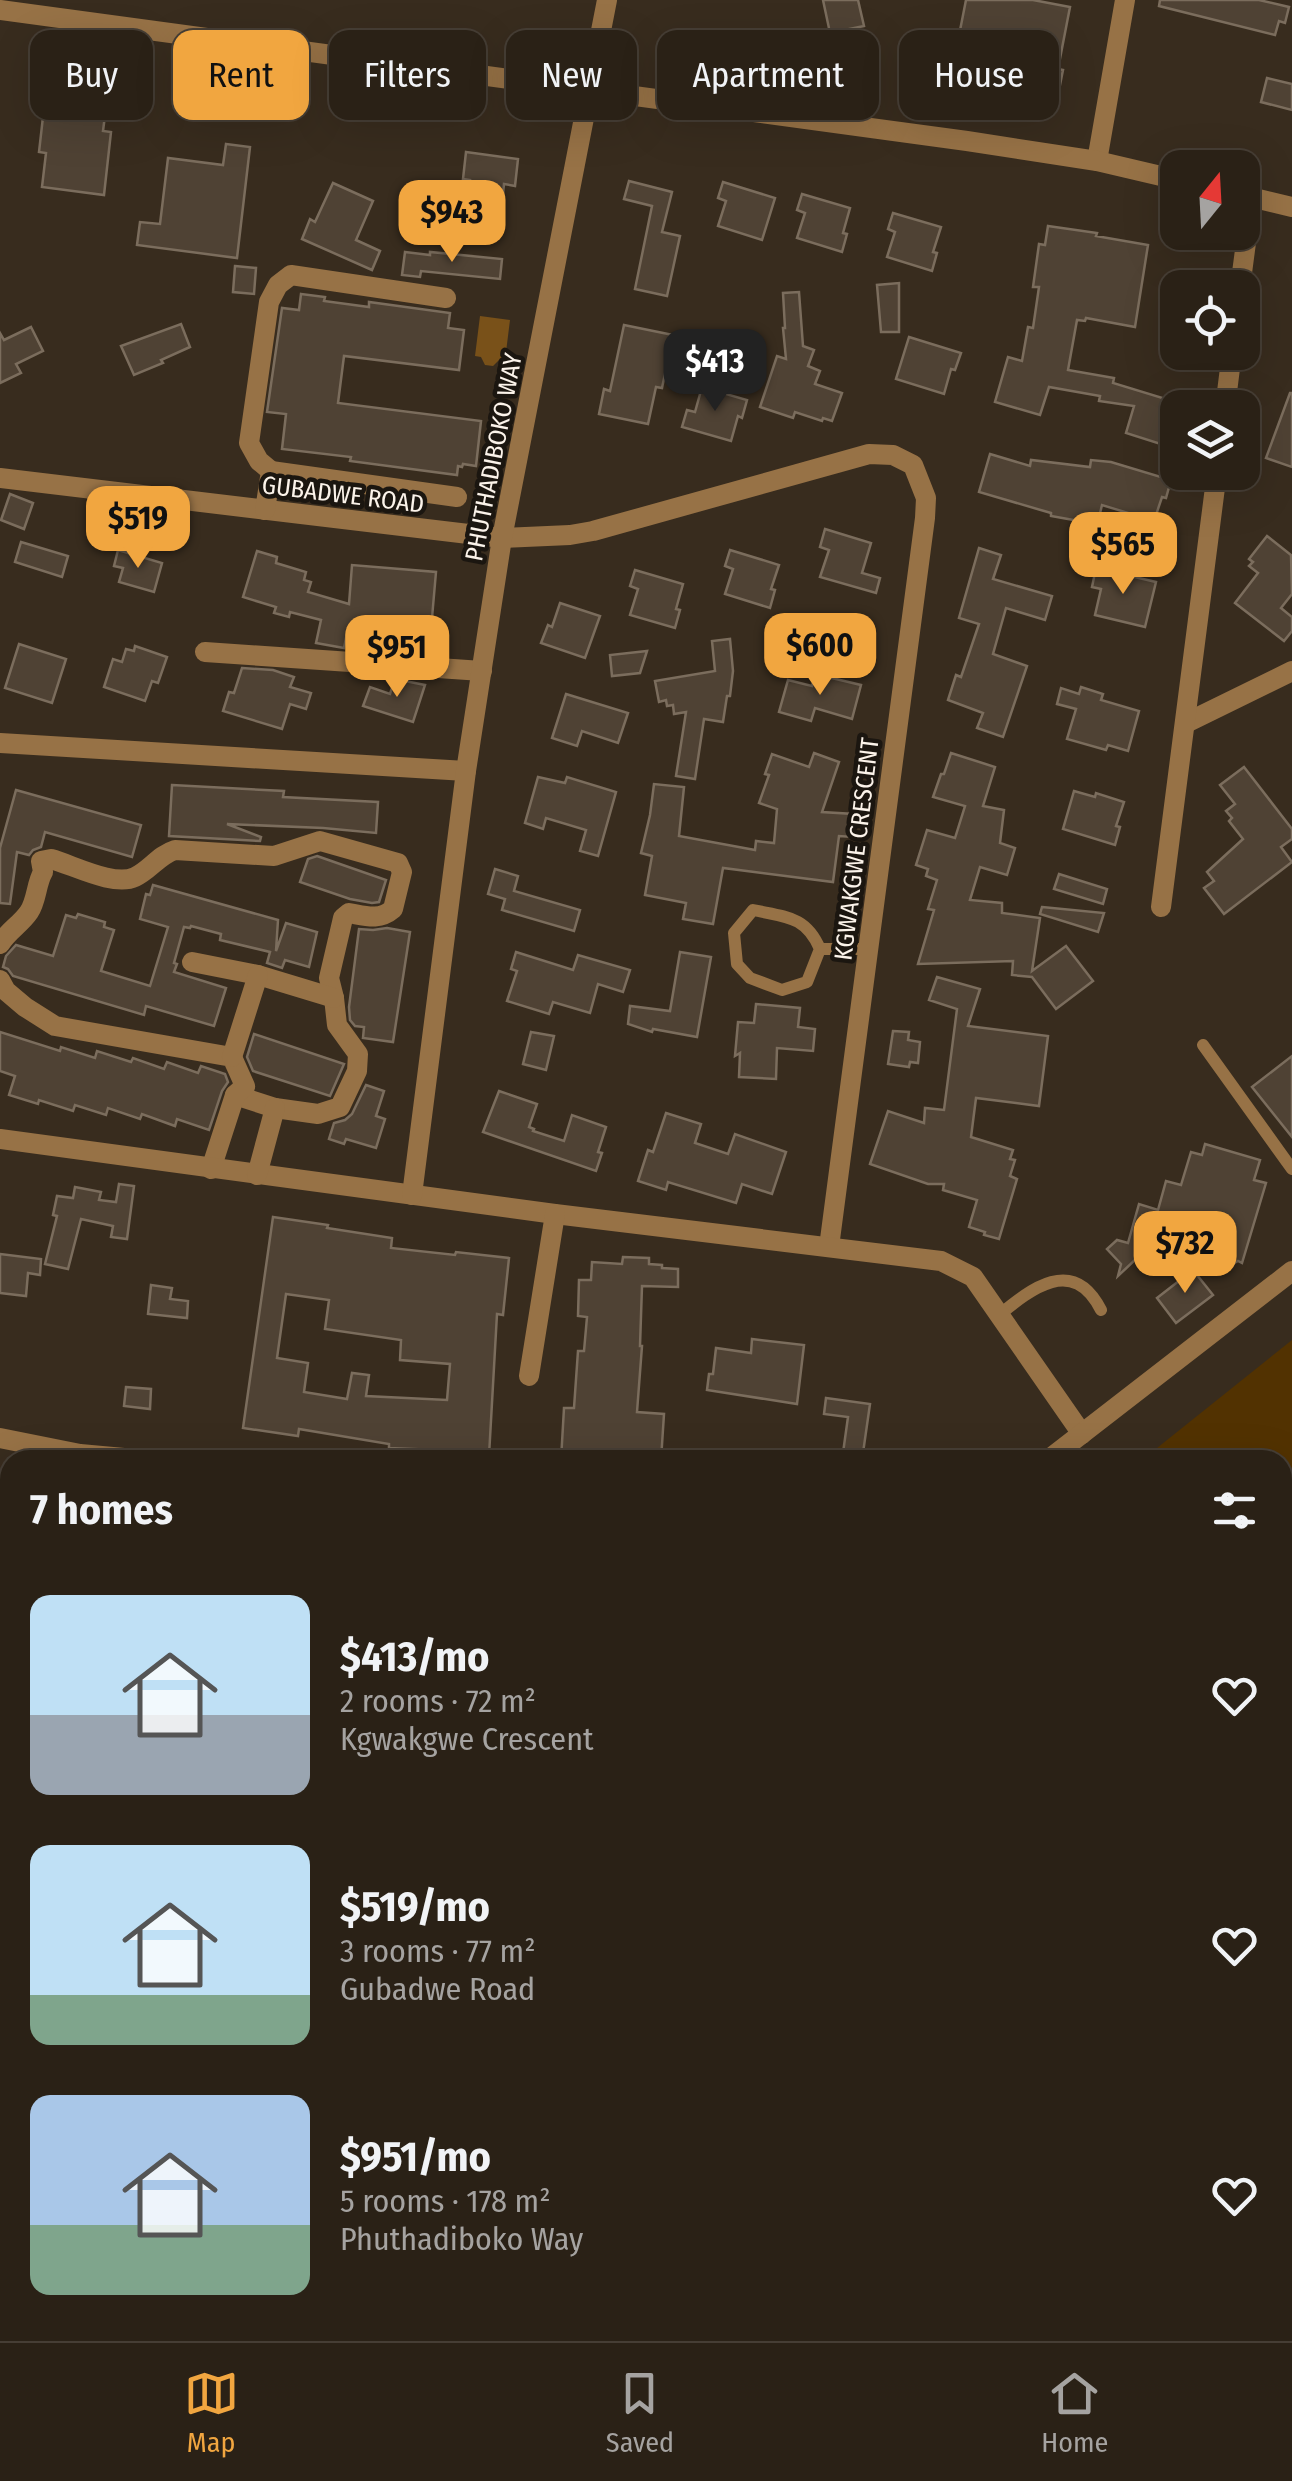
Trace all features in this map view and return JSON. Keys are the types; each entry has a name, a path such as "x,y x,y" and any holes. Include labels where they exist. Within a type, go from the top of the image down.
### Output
{"street":[{"name":"PHUTHADIBOKO WAY","path":"602,30 608,0"},
{"path":"1097,160 1125,0"},
{"path":"0,10 506,77"},
{"path":"637,95 1097,160 1160,176"},
{"name":"PHUTHADIBOKO WAY","path":"412,1194 466,771 502,538 583,120"},
{"path":"1260,199 1292,208"},
{"path":"446,298 292,275 278,285 268,302 249,443 259,461 271,471 457,497"},
{"name":"KGWAKGWE CRESCENT","path":"502,538 593,530 869,454 894,455 913,465 926,498 925,518 829,1247"},
{"path":"265,510 271,471"},
{"name":"GUBADWE ROAD","path":"0,478 502,538"},
{"path":"1161,907 1215,490"},
{"path":"205,652 482,671"},
{"path":"1186,723 1292,670"},
{"path":"0,743 466,771"},
{"path":"0,944 28,914 43,872 41,861 50,860 115,880 137,876 175,850 274,856 311,842 329,842 395,861 402,872 396,904 388,913 375,918 349,913 344,916 329,978 337,1025 358,1054 358,1070 340,1107 318,1114 275,1108 234,1094"},
{"path":"192,962 258,975 334,998"},
{"path":"211,1169 234,1094 244,1086 232,1057 258,975"},
{"path":"0,980 6,991 55,1026 232,1057"},
{"path":"257,1175 275,1108"},
{"path":"0,1139 555,1214 941,1260 973,1277 1082,1434"},
{"path":"529,1376 555,1214"},
{"path":"1061,1450 1292,1271"},
{"path":"0,1438 60,1450"}],"lane":[{"path":"753,910 787,917 812,930 820,949 806,982 782,990 750,978 737,964 734,934 753,910"},
{"path":"820,949 868,949"},
{"path":"1203,1045 1292,1169"},
{"path":"998,1315 1034,1288 1051,1281 1070,1281 1084,1288 1101,1310"}],"shaded area":[{"path":"480,316 510,320 505,360 500,359 493,366 485,365 481,357 475,356"},
{"path":"1292,1340 1292,1450 1154,1450"}],"building":[{"path":"823,0 858,0 864,26 829,30"},
{"path":"966,0 1033,0 1070,7 1059,64 1059,30 960,30"},
{"path":"1160,0 1259,0 1289,7 1285,23 1279,21 1275,35 1159,6"},
{"path":"1267,78 1292,84 1292,110 1261,102"},
{"path":"43,120 104,120 103,131 111,132 104,195 42,187 46,153 39,152"},
{"path":"226,144 250,147 237,258 137,245 140,222 160,224 168,158 223,165"},
{"path":"466,152 518,159 515,186 504,184 502,205 467,200 470,180 463,179"},
{"path":"629,181 672,192 662,232 680,236 667,296 635,289 652,206 624,199"},
{"path":"723,182 775,198 762,240 718,226 726,201 718,198"},
{"path":"333,183 373,201 356,240 380,251 372,270 302,239 310,219 315,222"},
{"path":"802,194 850,208 842,252 797,238 805,213 797,210"},
{"path":"893,213 941,227 932,271 887,257 895,232 888,229"},
{"path":"1048,226 1148,245 1135,327 1086,318 1077,320 1068,370 1114,378 1113,383 1160,397 1160,444 1126,433 1134,406 1099,401 1100,396 1049,387 1040,415 995,402 1008,357 1022,361 1028,327 1033,328 1039,287 1033,287 1039,244 1045,245"},
{"path":"405,252 502,259 500,279 421,271 420,277 402,275"},
{"path":"235,266 256,268 254,294 233,292"},
{"path":"899,283 899,332 881,332 877,285"},
{"path":"799,292 803,346 814,350 808,366 820,371 815,384 842,393 832,421 795,412 793,418 760,407 777,356 786,359 783,293"},
{"path":"301,294 369,307 369,302 450,313 448,328 464,330 459,370 344,356 338,403 481,421 476,466 458,466 457,475 282,449 286,414 267,412 282,308 299,310"},
{"path":"181,324 190,347 134,375 121,346"},
{"path":"624,325 673,335 662,388 656,387 648,424 599,414 604,389 610,391"},
{"path":"31,327 43,351 16,364 21,373 0,383 0,333 4,340"},
{"path":"909,337 961,353 955,370 951,369 944,394 896,379"},
{"path":"702,387 747,400 731,441 682,427 687,410 695,412"},
{"path":"1292,393 1292,467 1266,458"},
{"path":"990,454 1030,466 1031,460 1090,467 1091,460 1111,462 1160,477 1160,490 1168,490 1154,521 1102,505 1096,530 1077,526 1079,521 979,492"},
{"path":"10,494 33,503 24,529 1,520"},
{"path":"825,529 871,543 862,573 880,578 876,593 820,577 829,550 820,547"},
{"path":"1267,536 1291,555 1292,594 1281,608 1292,617 1292,631 1284,641 1235,603 1258,573 1249,566 1253,562 1249,559"},
{"path":"21,542 68,556 62,577 15,562"},
{"path":"979,548 1001,555 993,579 1052,596 1045,620 1006,608 993,654 1027,666 1003,737 977,728 983,713 948,700 956,675 961,677 979,624 959,618"},
{"path":"118,550 162,563 154,592 119,582 123,568 114,566"},
{"path":"730,550 779,565 770,608 725,594 733,569 725,566"},
{"path":"257,551 277,557 276,563 306,572 304,580 311,582 308,592 349,604 352,565 436,572 430,641 347,633 344,648 316,643 321,620 290,612 289,617 274,613 276,607 243,597"},
{"path":"1096,568 1156,582 1145,627 1095,615 1101,589 1092,587"},
{"path":"635,570 683,584 675,628 630,615 638,589 630,586"},
{"path":"560,603 600,616 585,658 541,643 548,625 552,627"},
{"path":"730,639 733,671 723,722 704,719 695,779 676,776 686,712 674,714 673,705 667,706 666,700 659,702 655,681 715,671 712,641"},
{"path":"19,644 66,659 52,703 5,688"},
{"path":"135,646 167,657 158,683 152,681 145,701 104,687 113,659 122,662 126,649 134,651"},
{"path":"647,651 640,673 612,676 610,655"},
{"path":"242,668 273,670 294,677 290,687 311,693 306,709 290,704 282,729 223,711"},
{"path":"815,674 861,685 852,719 815,708 811,721 779,712 788,680 812,686"},
{"path":"395,679 425,685 413,722 363,706 370,687 390,694"},
{"path":"1081,687 1103,694 1101,700 1139,711 1128,751 1108,745 1106,750 1067,739 1076,709 1057,704 1061,688 1079,694"},
{"path":"566,694 628,713 618,743 582,731 577,746 552,738"},
{"path":"814,753 839,762 822,812 854,814 853,837 839,836 833,882 723,868 713,924 683,919 686,903 645,895 652,856 641,853 654,784 684,787 679,836 755,850 756,841 774,843 777,809 759,803 772,754 809,767"},
{"path":"951,753 995,767 983,806 1004,810 1000,843 1015,848 1007,875 980,867 970,900 1002,903 1002,913 1040,918 1032,971 1066,946 1093,981 1056,1009 1032,977 1012,975 1013,961 918,964 934,910 928,909 937,880 926,876 928,869 916,865 927,830 955,838 965,806 933,797"},
{"path":"1244,767 1292,829 1292,839 1281,847 1292,862 1224,914 1204,888 1214,881 1207,872 1243,839 1226,811 1235,804 1220,785"},
{"path":"538,777 565,783 567,777 616,792 598,856 580,851 586,830 546,818 543,829 525,823"},
{"path":"172,785 284,791 283,797 378,802 376,833 227,824 261,837 260,841 169,836"},
{"path":"16,790 141,825 132,857 45,832 41,847 29,855 17,852 10,904 0,903 0,848"},
{"path":"1074,791 1124,802 1115,845 1063,829"},
{"path":"317,856 386,880 379,902 350,899 300,882 308,859"},
{"path":"495,869 518,876 514,891 580,910 574,931 502,910 505,899 488,894"},
{"path":"1059,874 1107,889 1103,904 1054,889"},
{"path":"153,885 278,920 276,951 286,923 317,932 309,967 285,960 282,968 267,963 270,952 220,940 221,934 184,927 174,972 226,988 214,1026 146,1006 144,1015 13,976 3,967 6,956 16,945 53,956 66,915 76,918 78,914 105,922 104,927 114,930 101,971 150,986 168,927 140,919 146,894 150,895"},
{"path":"1042,907 1104,913 1098,932 1040,914"},
{"path":"359,929 410,932 393,1042 363,1038 364,1027 355,1026 350,1020 349,1007"},
{"path":"516,952 573,970 578,955 630,970 623,992 598,984 590,1013 553,1002 549,1014 507,1001 517,971 511,969"},
{"path":"680,952 711,957 697,1037 653,1029 652,1032 628,1024 630,1006 670,1011"},
{"path":"937,977 980,989 968,1026 1048,1036 1039,1106 976,1098 971,1137 1013,1150 1010,1159 1015,1160 1010,1176 1017,1179 999,1239 969,1227 977,1200 943,1190 944,1184 928,1184 870,1164 888,1111 924,1123 925,1108 944,1110 957,1009 929,1000"},
{"path":"756,1004 800,1008 798,1027 815,1029 813,1051 777,1048 776,1079 739,1077 740,1053 735,1056 738,1022 754,1023"},
{"path":"893,1031 909,1032 908,1040 920,1042 918,1063 910,1062 909,1067 888,1064"},
{"path":"0,1032 95,1058 97,1051 164,1069 167,1062 198,1073 201,1066 225,1074 228,1082 209,1130 177,1119 175,1126 142,1114 140,1119 108,1108 106,1115 75,1105 73,1111 39,1100 38,1104 9,1095 15,1076 0,1071"},
{"path":"531,1032 554,1036 546,1070 523,1064"},
{"path":"254,1034 344,1064 330,1096 253,1071 247,1057"},
{"path":"1292,1056 1292,1137 1252,1087"},
{"path":"366,1085 384,1091 376,1116 385,1119 376,1148 346,1139 344,1144 329,1139 334,1123 352,1114"},
{"path":"499,1091 537,1104 529,1127 533,1131 564,1141 572,1115 606,1127 596,1171 483,1132"},
{"path":"666,1113 701,1124 695,1143 728,1154 735,1134 786,1152 772,1194 742,1184 736,1203 668,1182 666,1190 638,1181"},
{"path":"1205,1144 1260,1160 1254,1180 1266,1183 1242,1263 1199,1265 1213,1254 1158,1238 1118,1276 1121,1264 1107,1249 1117,1240 1128,1243 1139,1204 1158,1210 1166,1181 1181,1185 1191,1152 1202,1155"},
{"path":"119,1184 134,1186 127,1239 111,1237 113,1226 81,1219 68,1269 45,1264 57,1216 53,1215 57,1196 73,1198 75,1187 101,1192 99,1200 116,1202"},
{"path":"273,1217 392,1238 391,1248 509,1258 503,1315 497,1314 489,1450 389,1448 389,1444 299,1429 298,1436 243,1428","holes":["286,1294 329,1300 325,1329 401,1340 400,1360 450,1364 447,1400 366,1396 369,1375 352,1373 347,1399 304,1392 308,1363 277,1358"]},
{"path":"0,1254 41,1259 40,1275 28,1273 26,1296 0,1293"},
{"path":"623,1257 649,1258 649,1264 678,1269 678,1287 642,1286 637,1412 664,1414 662,1450 562,1450 564,1408 574,1408 578,1351 584,1351 587,1317 578,1316 579,1280 591,1280 592,1262 622,1264"},
{"path":"1193,1270 1213,1295 1176,1323 1157,1298"},
{"path":"151,1285 172,1288 170,1299 188,1301 187,1318 148,1314"},
{"path":"752,1339 804,1345 797,1404 707,1390 716,1348 751,1353"},
{"path":"126,1387 151,1389 150,1409 124,1406"},
{"path":"826,1398 870,1404 863,1450 843,1450 848,1417 824,1414"}]}
